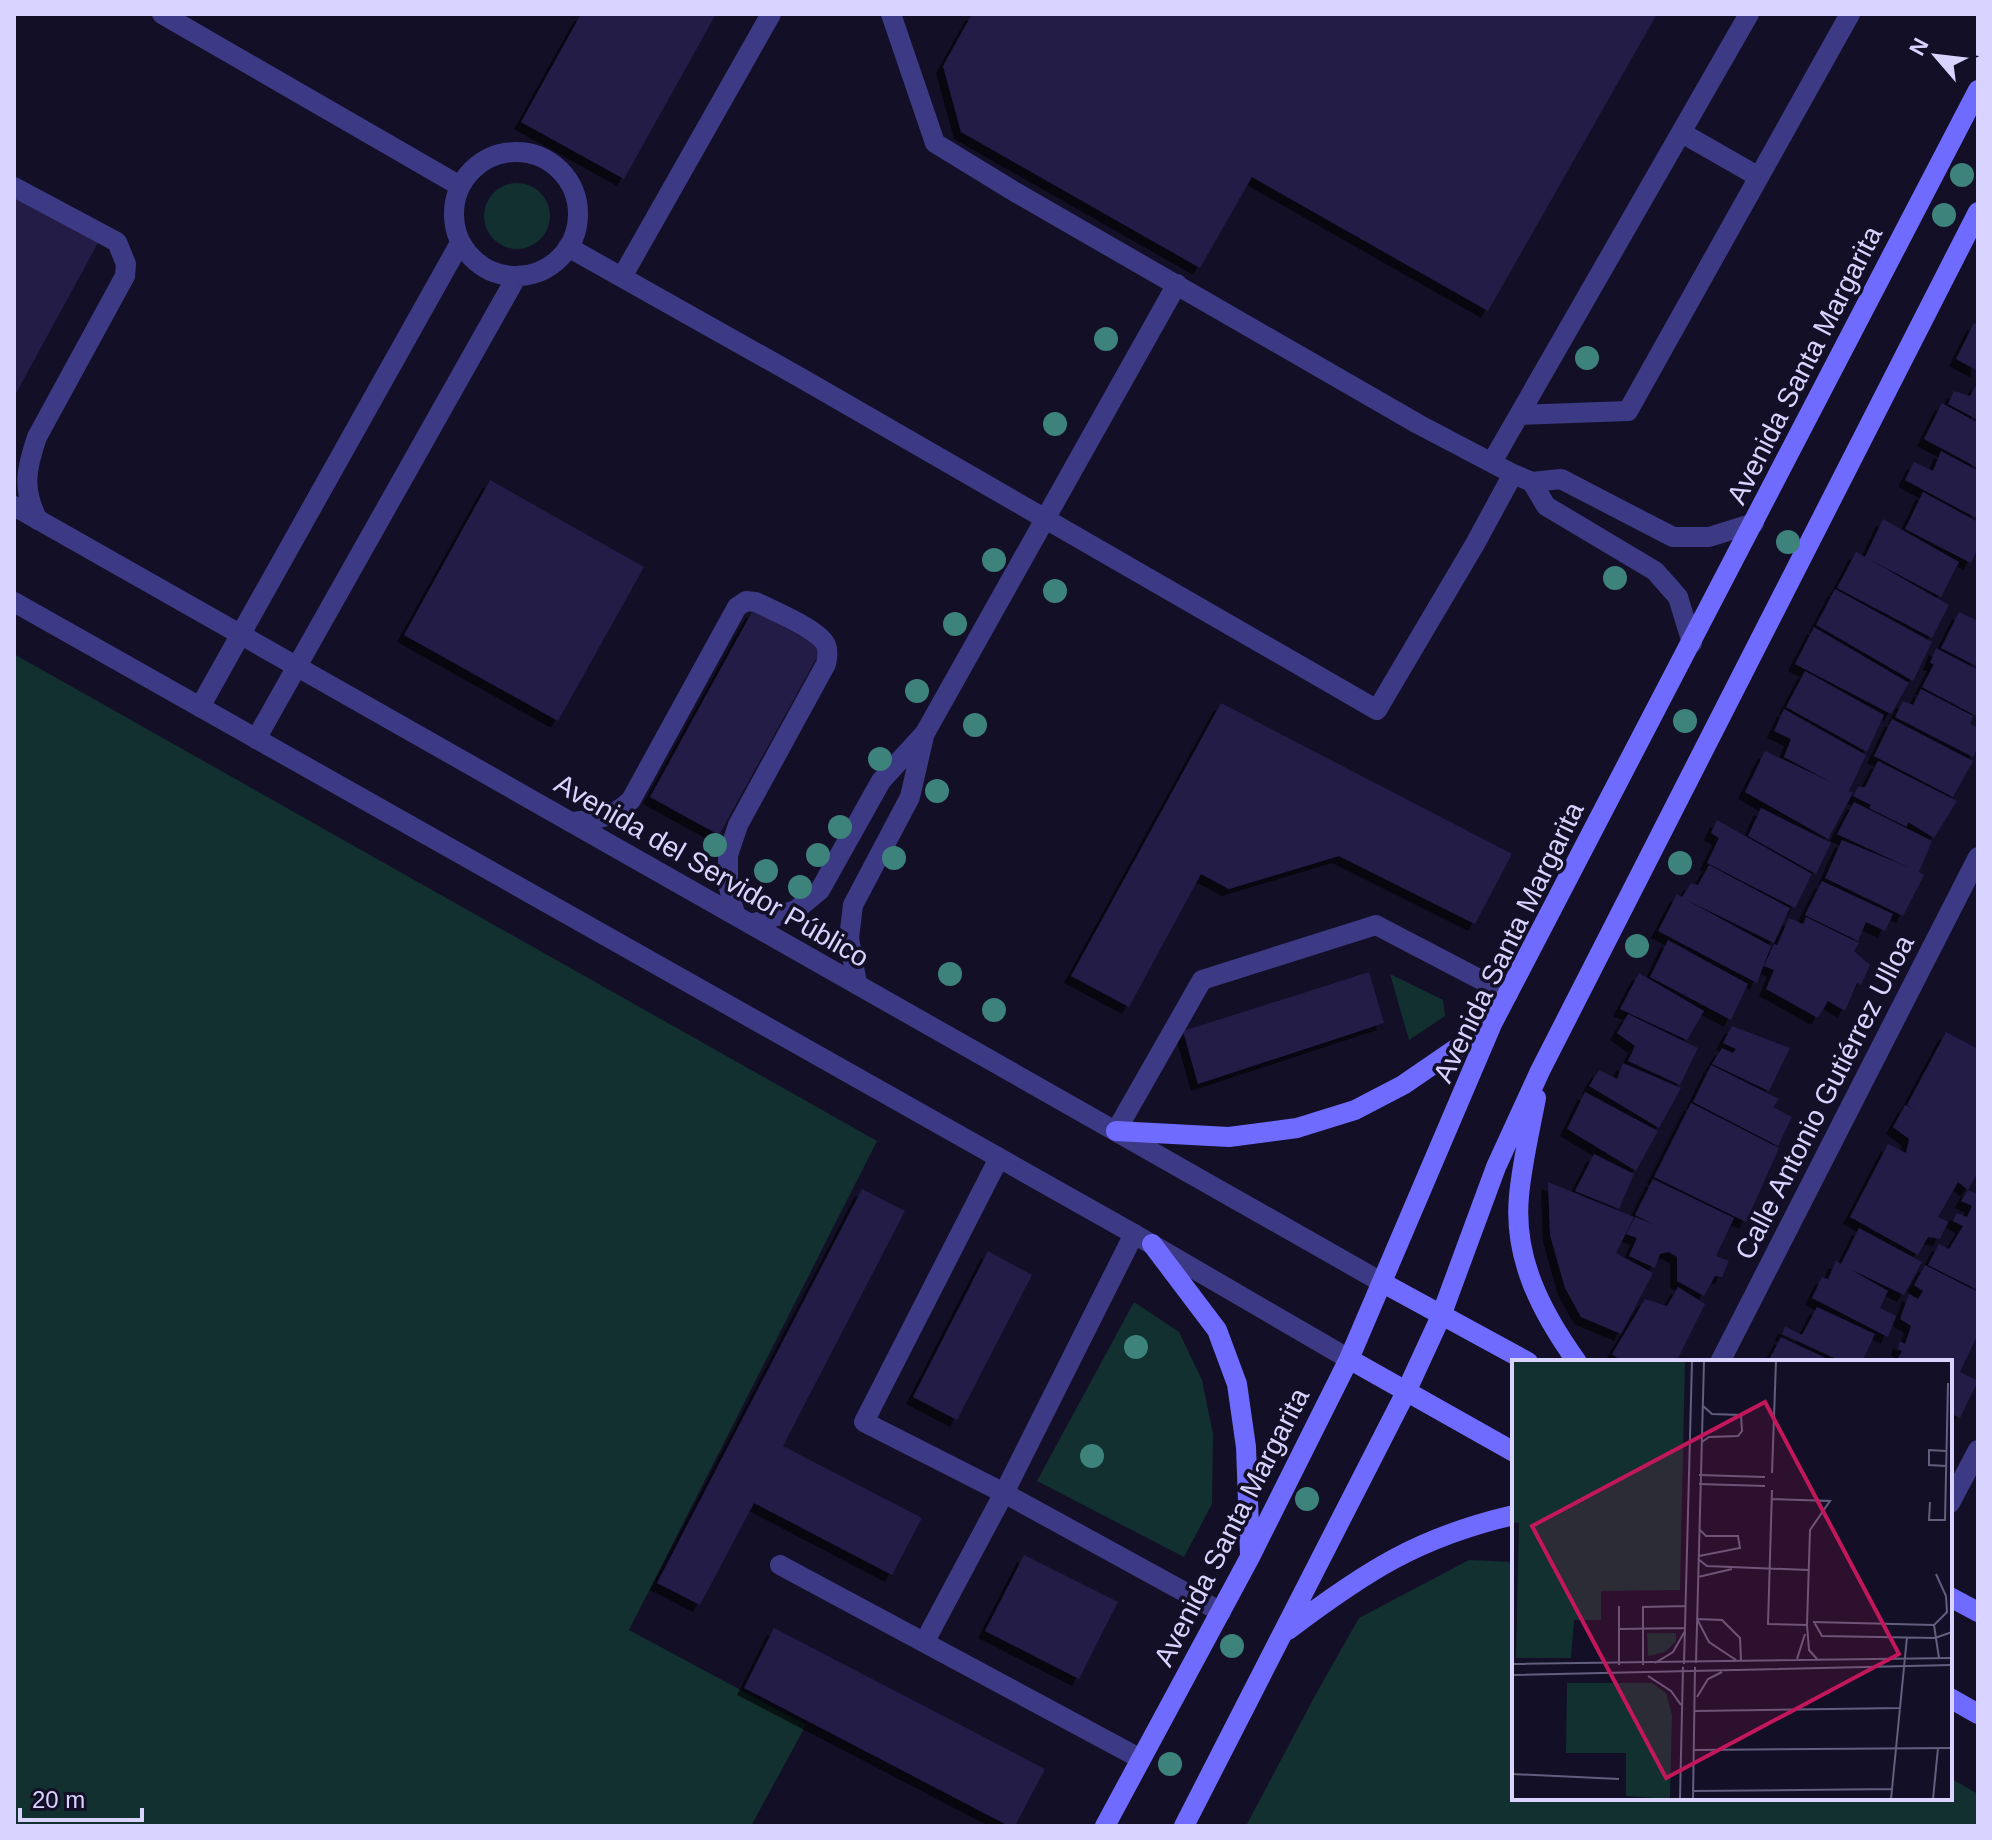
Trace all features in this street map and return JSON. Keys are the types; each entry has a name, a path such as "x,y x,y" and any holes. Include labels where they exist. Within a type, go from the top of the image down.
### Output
{"main road":[{"name":"Avenida Santa Margarita","path":"1105,1826 1250,1557 1349,1359 1492,1024 1978,90"},
{"path":"1184,1826 1406,1392 1441,1316 1496,1167 1540,1071 1978,212"},
{"path":"1116,1131 1229,1137 1297,1128 1355,1110 1403,1085 1492,1024"},
{"path":"1540,1071 1519,1198 1523,1258 1542,1309 1576,1360"},
{"path":"1143,1239 1217,1330 1237,1384 1246,1447 1250,1557"},
{"path":"1383,1283 1524,1360"},
{"path":"1349,1359 1512,1451"},
{"path":"1285,1632 1352,1582 1411,1548 1471,1525 1512,1515"},
{"path":"1952,1598 1978,1612"},
{"path":"1952,1699 1978,1714"}],"street":[{"path":"162,14 460,186"},
{"path":"622,277 771,14"},
{"path":"891,14 935,143 1418,424 1522,478 1546,506 1655,571 1678,597 1692,643"},
{"path":"1492,462 1749,14"},
{"path":"1519,415 1628,411 1850,14"},
{"path":"1682,133 1759,177"},
{"path":"512,151 532,153 551,162 566,176 576,194 578,215 574,235 564,254 548,267 529,275 509,277 489,271 472,259 460,243 453,223 454,203 460,186 474,167 491,156 512,151"},
{"path":"14,187 117,242 126,264 125,276 37,437 29,461 26,488 29,503 38,520"},
{"path":"200,707 460,243"},
{"path":"568,247 829,393 1377,710 1475,544 1522,478"},
{"path":"256,739 517,276"},
{"path":"571,822 617,813 631,800 737,607 746,601 756,602 815,633 825,642 828,650 826,664 738,825 728,855 728,883 743,919 796,910 820,890 881,781 925,733 1177,284"},
{"path":"1522,478 1561,479 1673,537 1709,537 1754,523"},
{"name":"Avenida del Servidor Público","path":"14,506 1383,1283"},
{"path":"14,602 1143,1239 1349,1359"},
{"path":"857,984 849,938 853,905 910,797 925,733"},
{"name":"Calle Antonio Gutiérrez Ulloa","path":"1721,1360 1978,857"},
{"path":"1116,1131 1202,980 1376,925 1508,994"},
{"path":"999,1158 864,1422 1004,1493 1221,1612"},
{"path":"925,1641 1143,1239"},
{"path":"1952,1499 1978,1450"},
{"path":"780,1565 1141,1759"}],"green space":[{"path":"517,183 530,186 540,193 547,203 550,216 547,229 540,239 530,246 517,249 504,246 494,239 487,229 484,216 487,203 494,193 504,186"},
{"path":"14,654 877,1141 629,1630 806,1725 751,1826 14,1826"},
{"path":"1390,974 1443,1000 1445,1016 1409,1040"},
{"path":"1134,1302 1179,1332 1202,1380 1213,1434 1212,1504 1184,1557 1037,1481"},
{"path":"1469,1560 1512,1562 1512,1800 1952,1800 1952,1779 1978,1794 1978,1826 1246,1826 1359,1618"}],"building":[{"path":"581,14 716,14 624,179 521,122"},
{"path":"972,14 1657,14 1488,311 1252,177 1200,268 961,132 943,66"},
{"path":"14,198 98,243 14,397"},
{"path":"1974,323 1978,325 1978,371 1956,359"},
{"path":"1978,382 1978,420 1948,404 1954,391 1970,396"},
{"path":"1942,403 1978,423 1978,468 1924,439"},
{"path":"1941,451 1978,471 1978,519 1905,480 1914,462 1933,471"},
{"path":"490,480 644,567 558,721 404,635"},
{"path":"1923,492 1978,522 1978,547 1971,563 1905,529"},
{"path":"1883,519 1959,562 1941,597 1867,558 1949,605 1932,638 1837,588 1856,552 1865,557"},
{"path":"1835,589 1932,642 1913,681 1816,625"},
{"path":"753,610 822,648 719,835 650,797"},
{"path":"1959,612 1978,621 1978,667 1941,648"},
{"path":"1814,627 1909,683 1891,714 1795,664"},
{"path":"1936,648 1978,670 1978,717 1922,687 1934,664 1930,663"},
{"path":"1805,671 1884,715 1867,752 1786,707"},
{"path":"1921,689 1973,716 1970,724 1978,728 1978,748 1973,757 1895,717 1903,701 1913,705"},
{"path":"1221,703 1512,854 1475,924 1339,856 1229,889 1201,874 1129,1007 1071,976"},
{"path":"1784,709 1866,755 1849,791 1853,793 1828,839 1745,792 1765,751 1833,783 1784,757 1791,739 1774,731"},
{"path":"1892,719 1973,761 1953,797 1874,756"},
{"path":"1878,761 1957,801 1934,838 1908,822 1907,827 1869,808 1871,805 1853,796 1858,787 1865,787"},
{"path":"1854,802 1932,841 1919,872 1924,875 1903,916 1825,878 1842,840 1910,868 1837,834"},
{"path":"1761,808 1831,843 1816,874 1748,836"},
{"path":"1717,820 1812,874 1795,908 1707,863 1719,838 1711,833"},
{"path":"1709,865 1790,908 1774,943 1685,899 1771,946 1757,983 1658,931 1677,894 1682,897 1691,883 1698,885"},
{"path":"1822,881 1893,914 1885,931 1866,922 1858,941 1805,915"},
{"path":"1806,917 1859,943 1854,951 1870,965 1861,985 1857,983 1845,1011 1828,1001 1818,1018 1766,989 1774,970 1764,966 1774,944 1777,945 1789,918 1803,924"},
{"path":"1668,940 1748,984 1731,1020 1650,977"},
{"path":"1369,972 1384,1023 1198,1084 1183,1031"},
{"path":"1639,973 1704,1011 1687,1040 1620,1009"},
{"path":"1628,1014 1698,1048 1680,1085 1628,1061 1635,1046 1617,1033"},
{"path":"1732,1026 1790,1048 1769,1091 1712,1064 1722,1048 1733,1053 1736,1049 1723,1043"},
{"path":"1946,1032 1978,1049 1978,1172 1968,1190 1958,1182 1938,1217 1948,1222 1940,1239 1928,1237 1918,1255 1850,1217 1888,1144 1906,1153 1909,1139 1893,1127 1905,1105 1915,1110 1907,1105"},
{"path":"1623,1063 1681,1088 1659,1128 1589,1086 1599,1070 1617,1079"},
{"path":"1711,1065 1779,1099 1773,1107 1792,1117 1778,1146 1693,1102"},
{"path":"1585,1092 1658,1131 1636,1171 1567,1129"},
{"path":"1691,1103 1779,1148 1746,1222 1654,1177"},
{"path":"1594,1154 1634,1174 1619,1209 1575,1191"},
{"path":"1653,1179 1734,1218 1716,1256 1729,1261 1722,1277 1715,1276 1704,1296 1677,1281 1677,1257 1669,1252 1660,1254 1655,1268 1629,1256 1637,1238 1626,1234 1635,1217 1655,1225 1635,1215"},
{"path":"1548,1182 1634,1217 1616,1253 1653,1273 1621,1334 1581,1317 1565,1288 1550,1235"},
{"path":"862,1189 905,1211 783,1446 922,1518 892,1575 754,1503 700,1605 657,1583"},
{"path":"1968,1190 1978,1195 1978,1290 1928,1265 1939,1244 1949,1249 1963,1226 1953,1221 1957,1213 1967,1217 1972,1206 1961,1201"},
{"path":"1859,1228 1922,1262 1904,1295 1848,1268 1888,1291 1880,1308 1896,1316 1888,1337 1812,1298 1822,1277 1828,1279 1836,1261 1841,1264"},
{"path":"988,1251 1032,1275 957,1420 913,1397"},
{"path":"1925,1265 1978,1292 1978,1334 1960,1372 1978,1381 1960,1418 1952,1414 1952,1360 1897,1360 1902,1351 1898,1349 1900,1341 1905,1344 1911,1326 1900,1319 1909,1294 1918,1299 1923,1291 1914,1285"},
{"path":"1678,1287 1705,1304 1677,1360 1620,1360 1612,1354 1645,1299 1667,1306"},
{"path":"1817,1307 1875,1334 1863,1360 1839,1360 1782,1334 1785,1326 1802,1335"},
{"path":"1781,1337 1830,1360 1769,1360"},
{"path":"1024,1555 1118,1602 1079,1679 985,1631"},
{"path":"774,1628 1045,1769 1015,1826 1009,1826 744,1688"}]}
